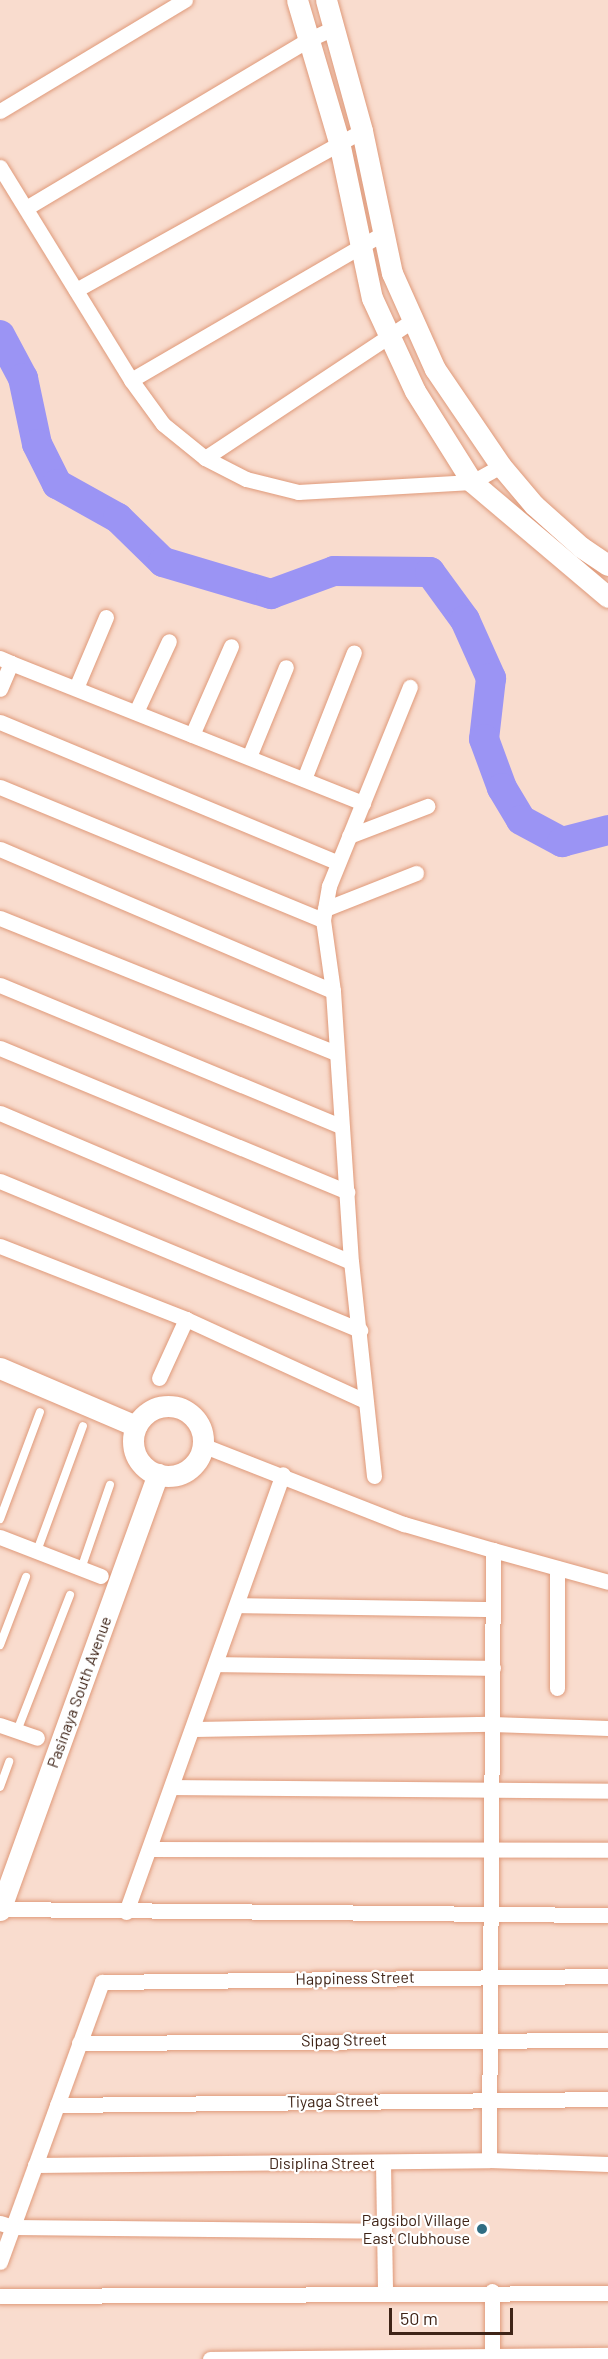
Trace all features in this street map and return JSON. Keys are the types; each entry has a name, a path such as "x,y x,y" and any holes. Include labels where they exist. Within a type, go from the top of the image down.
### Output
{"street":[{"path":"0,111 185,0"},
{"path":"297,0 339,142 358,245 372,298 415,391 471,482 608,597"},
{"path":"326,0 362,131 382,234 412,321 435,369 501,466 534,505 581,548 608,565"},
{"path":"26,208 310,39 334,28"},
{"path":"76,290 362,131"},
{"path":"0,167 131,380 163,424 205,458 246,479 298,492 471,482 501,466"},
{"path":"131,380 358,245 382,234"},
{"path":"205,458 390,338 412,321"},
{"path":"76,688 106,617"},
{"path":"136,712 169,641"},
{"path":"192,735 231,646"},
{"path":"304,779 354,652"},
{"path":"0,689 6,660 363,803"},
{"path":"249,757 286,667"},
{"path":"374,1476 351,1262 340,1126 333,991 324,915 338,863 410,687"},
{"path":"0,722 338,863"},
{"path":"0,787 324,915 416,873"},
{"path":"349,836 427,806"},
{"path":"0,849 333,991"},
{"path":"0,918 336,1053"},
{"path":"0,985 340,1126"},
{"path":"0,1048 346,1192"},
{"path":"0,1113 351,1262"},
{"path":"0,1181 360,1330"},
{"path":"0,1246 186,1319 366,1401"},
{"path":"159,1377 186,1319"},
{"path":"0,1368 136,1426"},
{"path":"174,1406 196,1420 202,1445 190,1467 174,1475 158,1474 138,1458 133,1442 136,1426 152,1410 174,1406"},
{"path":"202,1445 282,1474 404,1524 608,1582"},
{"name":"Pasinaya South Avenue","path":"0,1909 158,1474"},
{"path":"126,1912 174,1787 282,1474"},
{"path":"0,1537 101,1576"},
{"path":"489,2160 494,1550"},
{"path":"557,1568 557,1688"},
{"path":"237,1605 493,1609"},
{"path":"216,1664 493,1668"},
{"path":"194,1730 492,1724 608,1728"},
{"path":"0,1725 37,1738"},
{"path":"174,1787 608,1791"},
{"path":"151,1849 608,1850"},
{"path":"0,1909 608,1915"},
{"name":"Happiness Street","path":"79,2043 102,1982 608,1976"},
{"name":"Sipag Street","path":"79,2043 490,2038 608,2040"},
{"path":"0,2262 6,2225 35,2165 79,2043"},
{"name":"Tiyaga Street","path":"57,2105 608,2099"},
{"name":"Disiplina Street","path":"35,2165 489,2160 608,2164"},
{"path":"383,2162 385,2292"},
{"path":"6,2225 383,2231"},
{"path":"492,2291 492,2357"},
{"path":"0,2296 492,2291 608,2293"},
{"path":"210,2359 608,2355"}],"lane":[{"path":"0,1519 40,1412"},
{"path":"38,1551 83,1426"},
{"path":"81,1569 110,1485"},
{"path":"0,1645 26,1577"},
{"path":"17,1731 70,1595"},
{"path":"0,1787 9,1762"}],"waterway":[{"path":"0,335 23,378 37,444 57,484 118,518 163,562 271,594 334,571 430,572 465,620 491,678 484,739 502,788 521,820 562,842 608,830"}],"place":[{"name":"Pagsibol Village East Clubhouse","path":"482,2229"}]}
